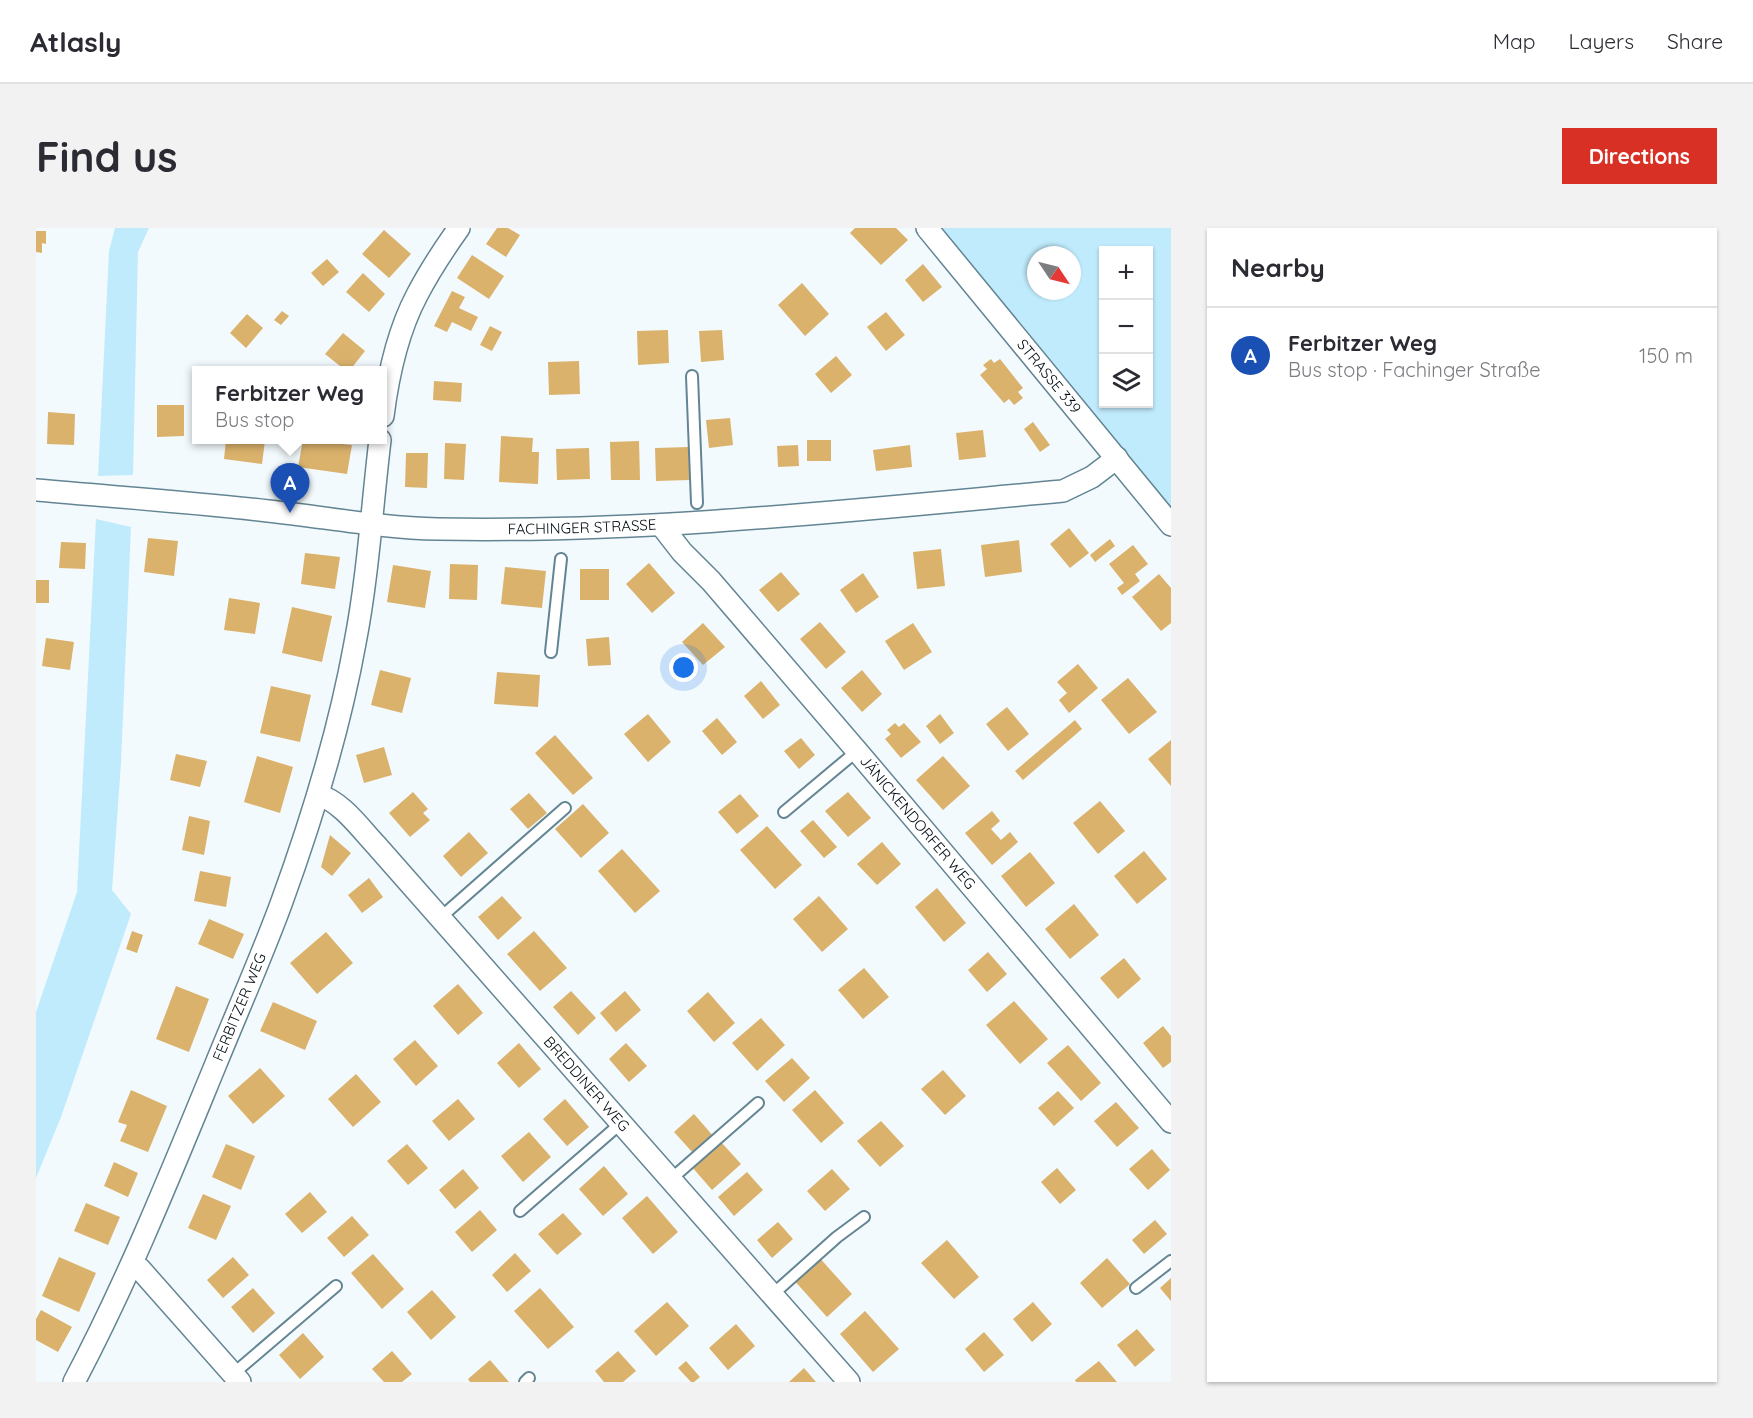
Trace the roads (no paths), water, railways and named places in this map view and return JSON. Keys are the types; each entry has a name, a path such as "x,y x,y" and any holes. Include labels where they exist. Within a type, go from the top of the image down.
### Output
{"street":[{"path":"387,390 400,339 416,296 459,228"},
{"name":"STRASSE 339","path":"927,228 1171,525"},
{"name":"FERBITZER WEG","path":"74,1382 103,1328 163,1192 278,913 318,795 355,645 365,586 380,444"},
{"name":"FACHINGER STRASSE","path":"36,490 263,510 370,524 436,529 661,525 1063,490 1092,477 1117,458"},
{"name":"JÄNICKENDORFER WEG","path":"661,525 682,552 711,581 857,751 1171,1122"},
{"name":"BREDDINER WEG","path":"318,795 332,802 376,844 849,1382"},
{"path":"132,1265 140,1269 236,1378"}],"lane":[{"path":"692,376 697,503"},
{"path":"551,652 561,559"},
{"path":"784,812 857,751"},
{"path":"440,918 565,808"},
{"path":"670,1180 758,1103"},
{"path":"520,1210 621,1124"},
{"path":"772,1295 837,1236 864,1217"},
{"path":"1136,1288 1171,1261"},
{"path":"236,1378 336,1286"}],"place":[{"name":"Ferbitzer Weg","path":"290,513"}]}
